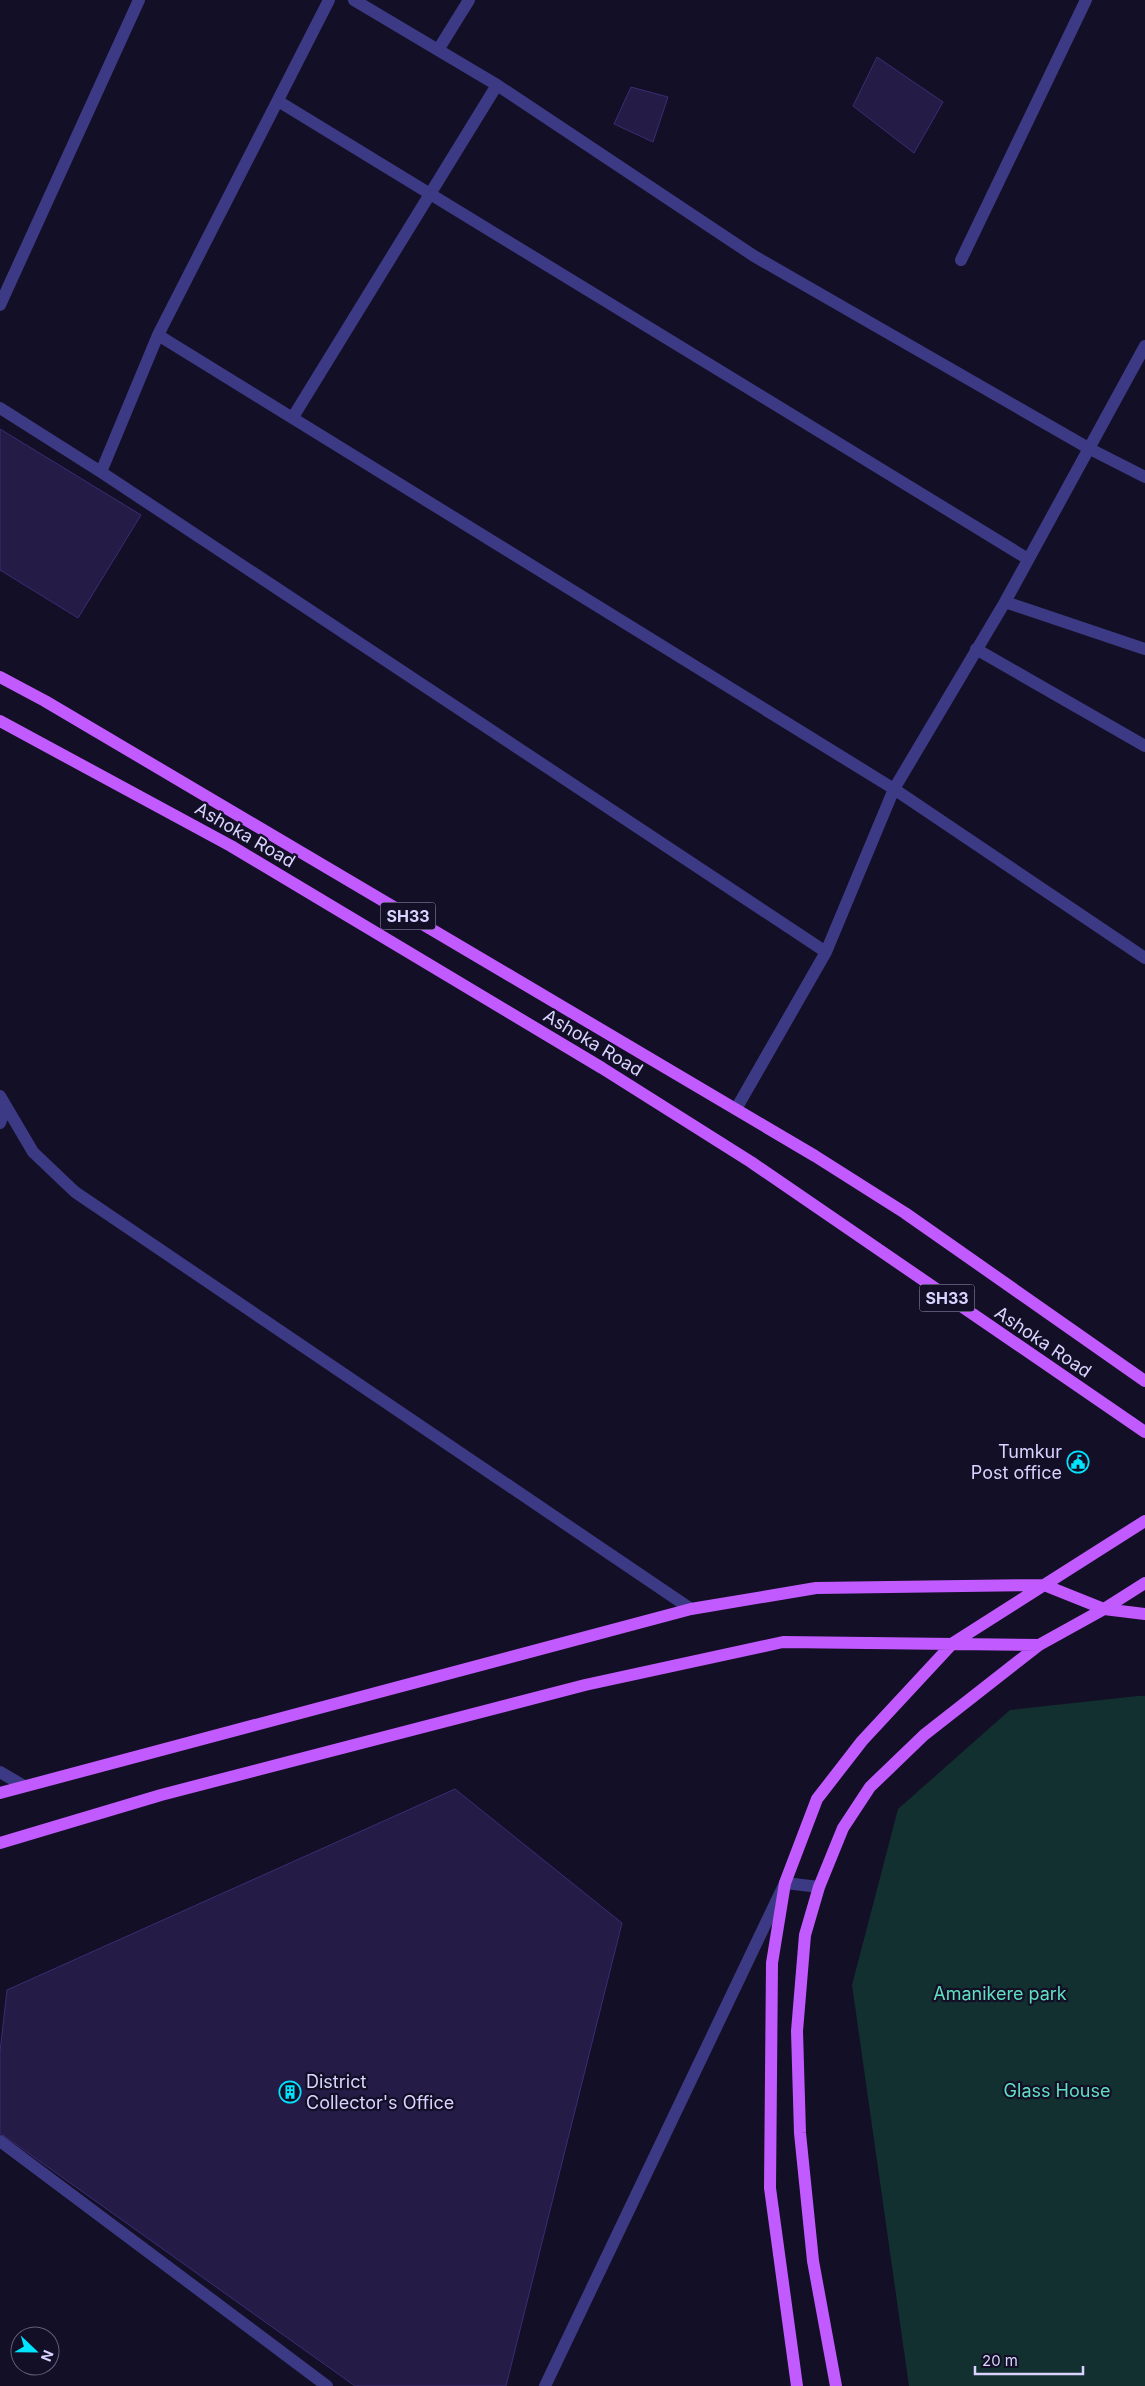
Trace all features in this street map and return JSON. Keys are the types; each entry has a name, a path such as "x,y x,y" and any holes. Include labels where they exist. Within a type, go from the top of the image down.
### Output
{"main road":[{"name":"Ashoka Road","path":"0,677 736,1109 905,1213 1145,1382"},
{"name":"Ashoka Road","path":"0,721 231,846 602,1068 751,1162 1145,1432"},
{"path":"797,2386 770,2188 772,1963 785,1883 816,1799 862,1741 953,1643 1145,1521"},
{"path":"836,2386 813,2261 800,2133 798,2022 805,1935 819,1887 843,1828 870,1788 924,1735 1038,1645 1104,1609 1145,1583"},
{"path":"0,1793 691,1609 816,1588 1044,1585 1104,1609 1145,1614"},
{"path":"0,1843 162,1795 585,1685 783,1642 1038,1645"}],"street":[{"path":"0,305 138,0"},
{"path":"101,472 158,336 329,0"},
{"path":"354,0 497,85 754,256 1090,449 1145,477"},
{"path":"438,50 469,0"},
{"path":"961,260 1086,0"},
{"path":"294,417 429,193 497,85"},
{"path":"278,101 1028,559"},
{"path":"158,336 294,417 894,789 1145,958"},
{"path":"736,1109 826,952 894,789 1005,602 1145,346"},
{"path":"0,408 101,472 826,952"},
{"path":"1005,602 1145,649"},
{"path":"976,649 1145,746"},
{"path":"0,1122 3,1102"},
{"path":"3,1102 33,1152 75,1192 691,1609"},
{"path":"0,1772 24,1786"},
{"path":"545,2386 785,1883 819,1887"},
{"path":"0,2141 325,2385"}],"green space":[{"name":"Amanikere park","path":"1145,1696 1145,2386 909,2386 852,1985 898,1809 1010,1710"}],"building":[{"path":"877,57 943,102 914,153 853,106"},
{"path":"631,87 668,97 653,142 614,124"},
{"path":"0,429 141,515 78,618 0,570"},
{"name":"District Collector's Office","path":"455,1789 622,1923 506,2386 355,2386 0,2133 0,2052 7,1990"}],"place":[{"name":"Tumkur Post office","path":"1078,1462"},
{"name":"District Collector's Office","path":"290,2092"}],"park label":[{"name":"Glass House","path":"1057,2091"}]}
